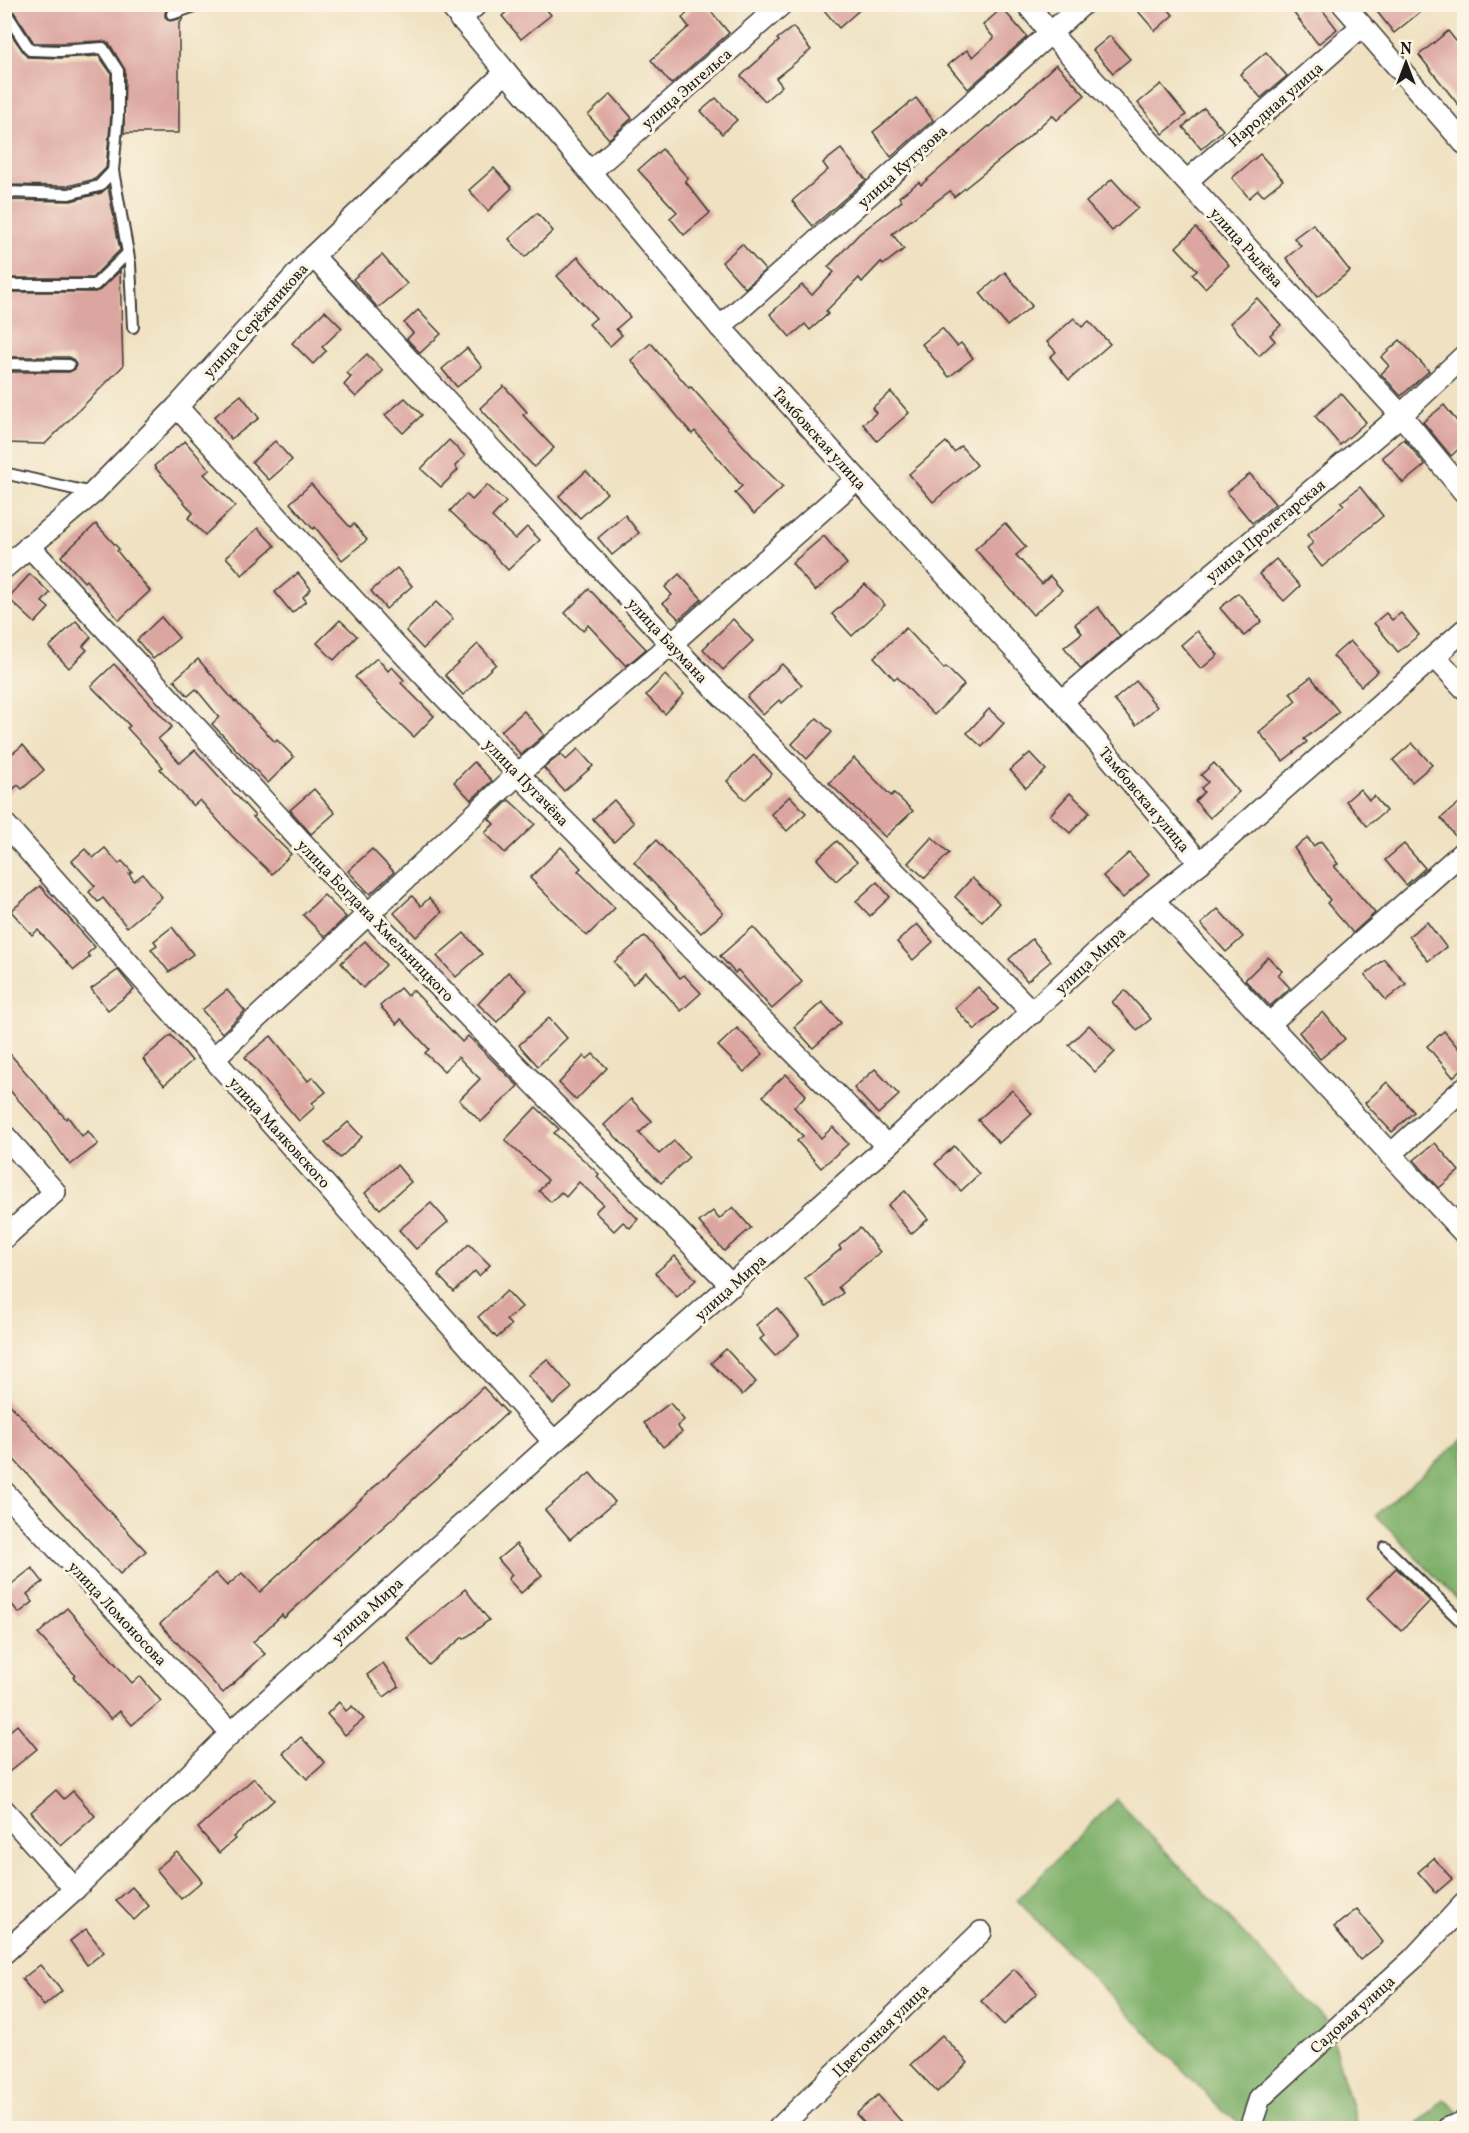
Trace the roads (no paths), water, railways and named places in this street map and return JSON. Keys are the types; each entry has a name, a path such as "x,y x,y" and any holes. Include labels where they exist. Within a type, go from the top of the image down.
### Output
{"street":[{"path":"454,12 477,4"},
{"name":"улица Энгельса","path":"590,172 782,4"},
{"name":"улица Рылёва","path":"1027,4 1401,415 1464,492"},
{"name":"улица Кутузова","path":"720,327 1083,4"},
{"path":"1343,4 1464,143"},
{"name":"Тамбовская улица","path":"454,12 720,327 1062,700 1200,863"},
{"name":"Народная улица","path":"1187,181 1362,27"},
{"name":"улица Серёжникова","path":"4,568 93,493 177,407 313,255 506,72"},
{"name":"улица Баумана","path":"313,255 671,644 1034,1013"},
{"name":"улица Пролетарская","path":"1062,700 1401,415 1464,356"},
{"name":"улица Пугачёва","path":"177,407 392,642 518,774 887,1146"},
{"path":"214,1058 518,774 671,644 857,479"},
{"name":"улица Богдана Хмельницкого","path":"29,546 369,915 732,1286"},
{"name":"улица Мира","path":"4,1953 75,1889 231,1733 887,1146 1034,1013 1153,900 1200,863 1464,630"},
{"path":"1434,657 1464,688"},
{"name":"улица Маяковского","path":"4,823 554,1442"},
{"path":"1269,1024 1464,851"},
{"path":"1153,900 1464,1233"},
{"path":"1390,1155 1464,1088"},
{"path":"4,1135 56,1192 4,1238"},
{"name":"улица Ломоносова","path":"4,1492 231,1733"},
{"path":"4,1810 75,1889"},
{"name":"Садовая улица","path":"1250,2128 1260,2098 1413,1959 1464,1904"},
{"name":"Цветочная улица","path":"779,2128 981,1932"},
{"path":"1448,2128 1464,2122"}],"lane":[{"path":"172,14 201,4"},
{"path":"4,14 8,16 30,50 60,51 103,48 118,71 118,116 113,171 129,253 133,327"},
{"path":"4,192 69,194 99,186 113,171"},
{"path":"4,285 95,285 129,253"},
{"path":"4,364 69,365"},
{"path":"4,473 93,493"},
{"path":"1385,1547 1464,1624"}]}
